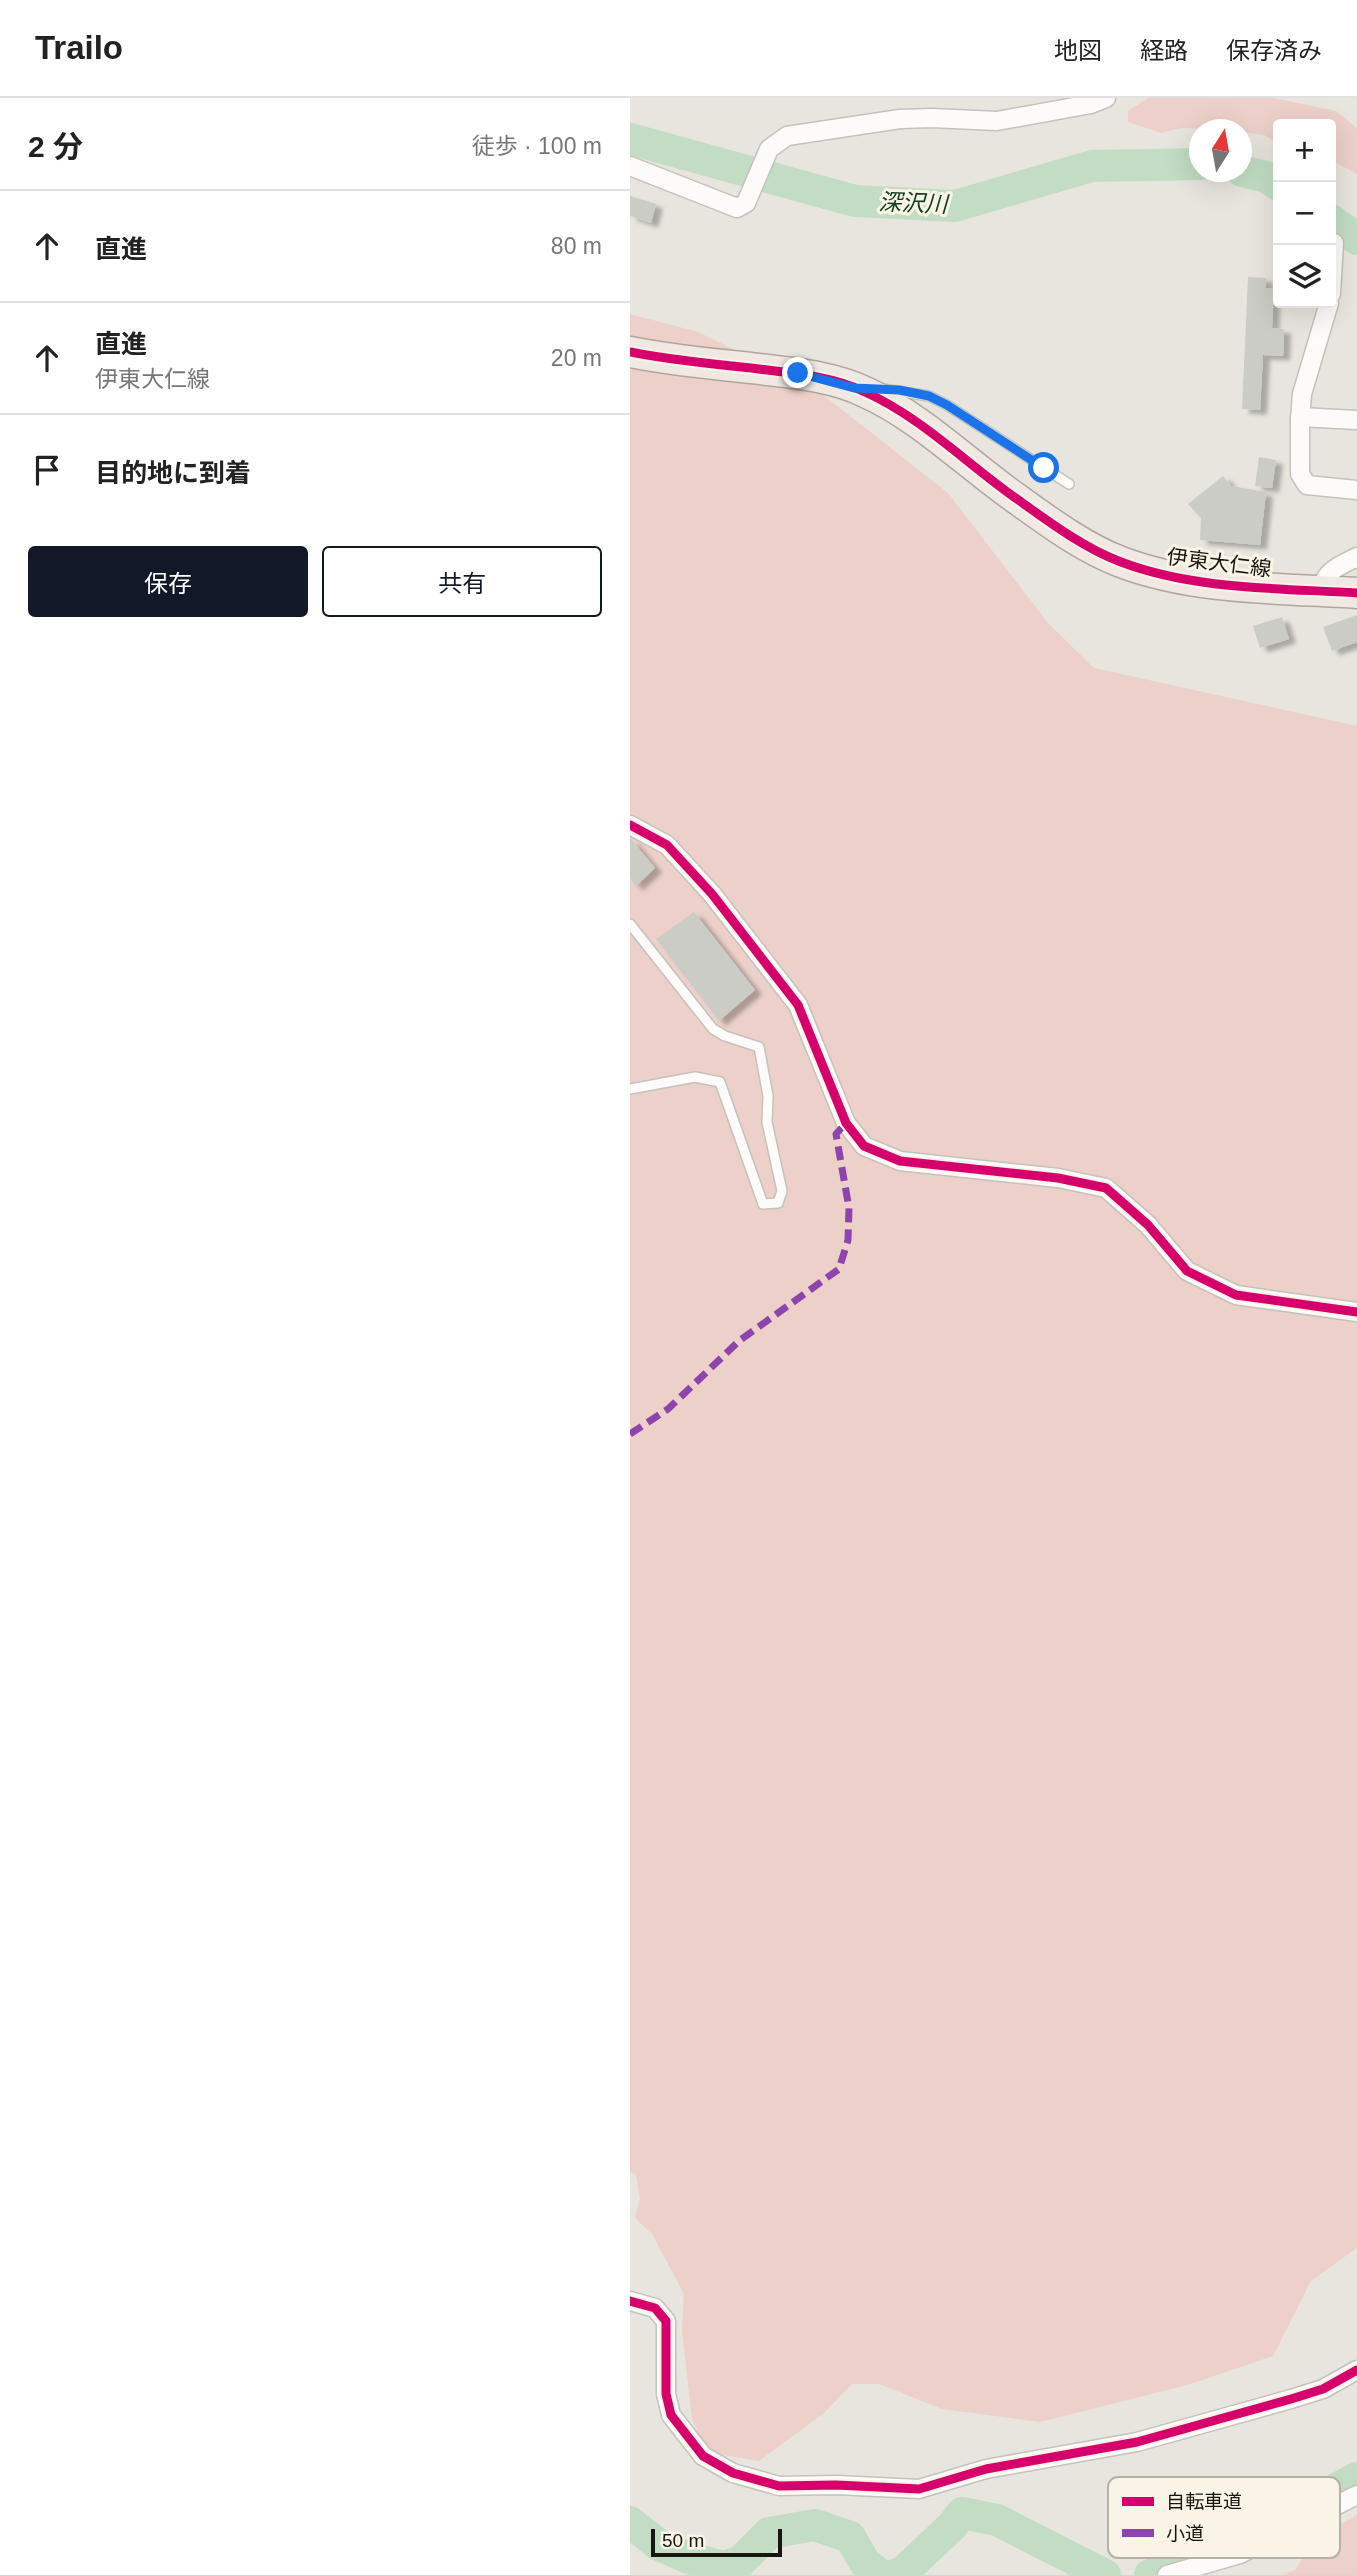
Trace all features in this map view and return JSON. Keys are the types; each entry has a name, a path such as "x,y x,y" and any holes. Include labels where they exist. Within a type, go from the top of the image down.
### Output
{"main road":[{"name":"伊東大仁線","path":"630,352 672,360 798,373 854,388 904,413 1016,499 1075,538 1119,561 1177,579 1357,593"}],"street":[{"path":"1052,98 1071,108"},
{"path":"630,166 737,208 746,204 769,149 787,136 900,120 932,118 997,121 1071,108 1106,98"},
{"path":"1327,308 1308,369 1300,417 1300,474 1303,481 1313,486 1357,490"},
{"path":"1300,417 1357,421"},
{"path":"1319,591 1331,570 1357,557"},
{"path":"630,825 667,845 712,894 798,1006 846,1123 864,1146 900,1161 1058,1178 1107,1188 1148,1225 1187,1271 1236,1295 1357,1312"},
{"path":"630,2301 655,2308 666,2321 666,2394 671,2415 703,2456 733,2473 779,2486 836,2485 919,2489 986,2469 1137,2442 1302,2396 1323,2389 1357,2370"},
{"path":"1340,2504 1357,2495"},
{"path":"1167,2575 1226,2558"}],"lane":[{"path":"854,388 899,390 929,396 1069,484"},
{"path":"630,925 713,1029 725,1036 759,1047 768,1096 767,1122 782,1191 778,1203 762,1204 720,1082 695,1077 630,1089"}],"shaded area":[{"path":"1148,98 1273,98 1336,111 1357,128 1357,174 1336,163 1336,119 1273,119 1273,140 1264,135 1252,133 1252,119 1189,119 1189,128 1161,133 1128,122 1128,111"},
{"path":"630,314 698,332 817,390 948,493 1048,623 1094,668 1357,726 1357,2248 1311,2281 1273,2356 1191,2384 1040,2422 942,2409 879,2384 852,2384 824,2413 759,2461 707,2452 692,2419 682,2331 684,2294 652,2234 635,2218 640,2198 636,2174 630,2172"},
{"path":"1357,2515 1357,2575 1282,2575 1295,2570 1303,2558 1340,2558 1340,2525"}],"building":[{"path":"630,196 656,204 651,223 630,216"},
{"path":"1248,277 1266,278 1266,288 1273,289 1272,328 1284,329 1283,356 1263,355 1260,410 1242,409"},
{"path":"1259,457 1276,460 1272,488 1255,486"},
{"path":"1223,476 1231,486 1266,492 1260,545 1200,540 1201,518 1188,504"},
{"path":"1357,615 1357,642 1332,651 1323,627"},
{"path":"1282,617 1289,639 1260,648 1253,626"},
{"path":"630,838 655,868 636,886 630,878"},
{"path":"694,912 755,990 719,1021 656,939"}],"waterway":[{"name":"深沢川","path":"630,139 855,201 955,206 1092,166 1189,164"},
{"name":"深沢川","path":"1252,174 1274,182"},
{"name":"深沢川","path":"1336,224 1357,239"},
{"path":"1340,2487 1357,2478"},
{"path":"895,2575 902,2573 952,2526 962,2513 997,2520 1105,2575"},
{"path":"630,2522 659,2545 689,2558 724,2567 741,2561 769,2533 815,2525 850,2537 865,2563 880,2575"},
{"path":"1150,2575 1193,2558"}],"marked path":[{"path":"630,1434 668,1409 739,1341 839,1269 848,1240 849,1208 836,1134 846,1123"}],"cycle path":[{"path":"630,352 809,376 852,386 905,414 1054,525 1080,542 1121,562 1149,571 1208,583 1357,593"},
{"path":"630,825 667,845 712,894 798,1005 846,1123 864,1146 900,1161 1058,1178 1106,1188 1148,1225 1187,1271 1236,1295 1357,1312"},
{"path":"630,2301 655,2308 666,2321 666,2394 671,2415 703,2456 733,2473 779,2486 836,2485 919,2489 986,2469 1137,2442 1323,2389 1357,2370"}],"route":[{"path":"798,373 854,388 899,390 929,396 1044,468"}]}
